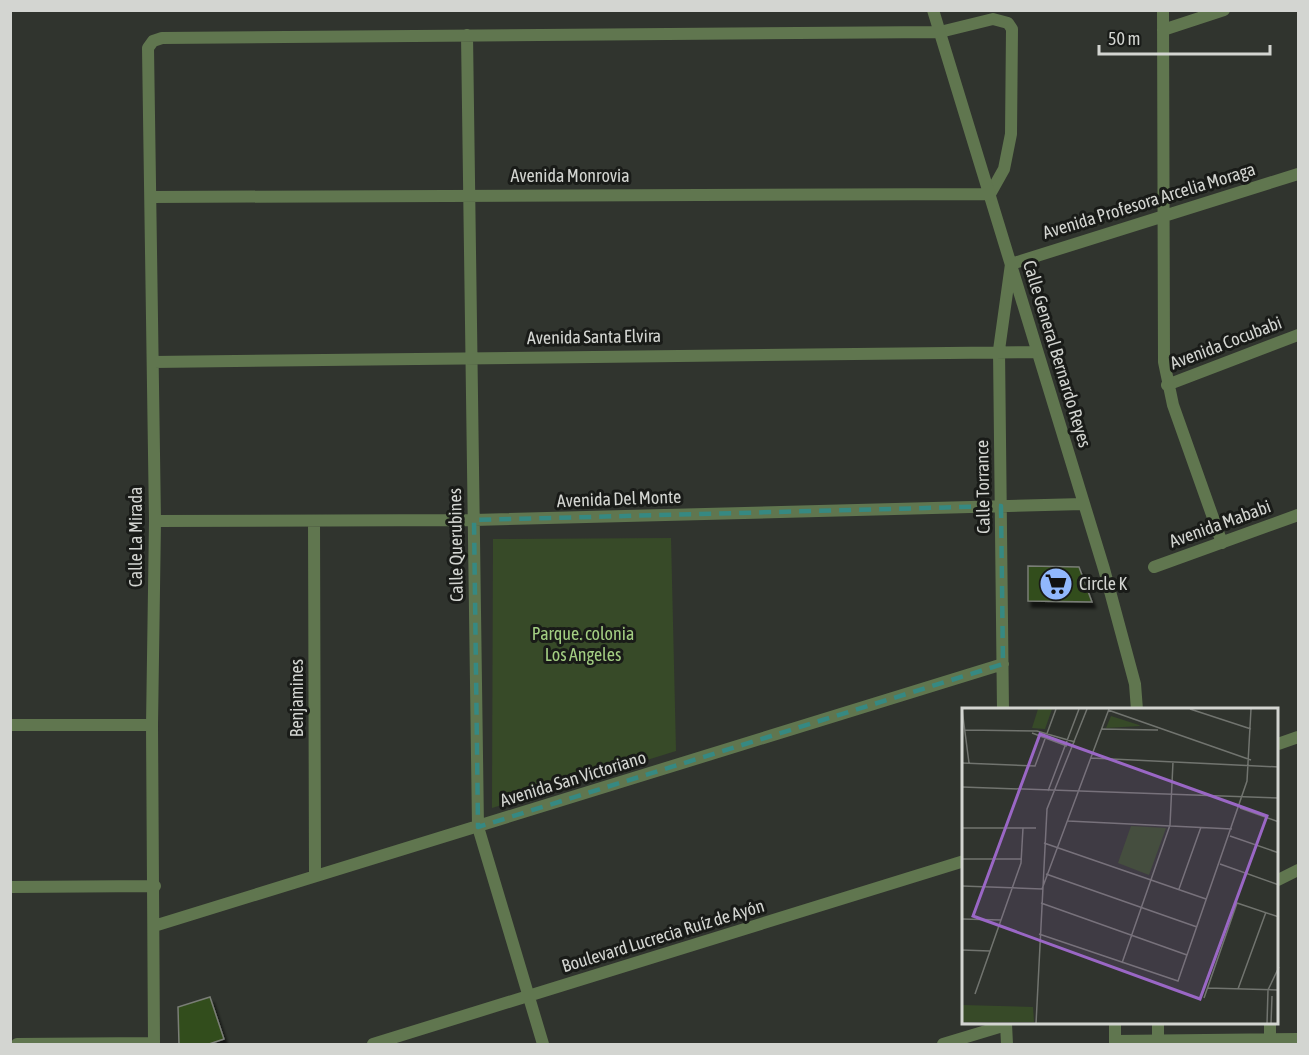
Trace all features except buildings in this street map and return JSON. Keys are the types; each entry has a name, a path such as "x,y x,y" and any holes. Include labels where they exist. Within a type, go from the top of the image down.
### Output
{"street":[{"name":"Calle General Bernardo Reyes","path":"933,10 1083,504 1132,673 1137,708"},
{"path":"1163,10 1164,362 1167,385 1222,543"},
{"path":"1163,30 1224,10"},
{"path":"466,35 940,32 993,20 1008,23 1012,29 1011,134 1004,169 990,194"},
{"name":"Calle La Mirada","path":"154,1044 152,725 155,521 148,48 153,41 162,38 466,35"},
{"name":"Calle Querubines","path":"466,35 478,827 543,1044"},
{"name":"Avenida Profesora Arcelia Moraga","path":"1011,264 1299,174"},
{"name":"Avenida Monrovia","path":"151,197 990,194"},
{"name":"Calle Torrance","path":"1003,708 999,350 1011,264"},
{"name":"Avenida Cocubabi","path":"1167,385 1299,335"},
{"name":"Avenida Santa Elvira","path":"153,362 999,350 1035,352"},
{"name":"Avenida Del Monte","path":"155,521 474,520 1083,504"},
{"name":"Avenida Mababi","path":"1154,567 1299,515"},
{"name":"Benjamines","path":"314,521 315,875"},
{"name":"Avenida San Victoriano","path":"154,926 1003,664"},
{"path":"10,725 152,725"},
{"path":"1279,744 1299,737"},
{"name":"Boulevard Lucrecia Ruíz de Ayón","path":"374,1044 962,862"},
{"path":"1279,880 1299,870"},
{"path":"10,887 154,886"},
{"path":"943,1044 1003,1025"},
{"path":"1006,1025 1006,1044"},
{"path":"1115,1025 1115,1043 1270,1042 1299,1039"},
{"path":"1158,1025 1158,1042"},
{"path":"1270,1025 1270,1042"},
{"path":"17,1044 154,1044"}],"highlighted area":[{"path":"1001,506 1003,664 478,827 474,520"}],"green space":[{"name":"Parque. colonia Los Angeles","path":"671,538 676,751 492,808 493,539"}],"place":[{"name":"Circle K","path":"1056,584"}]}
